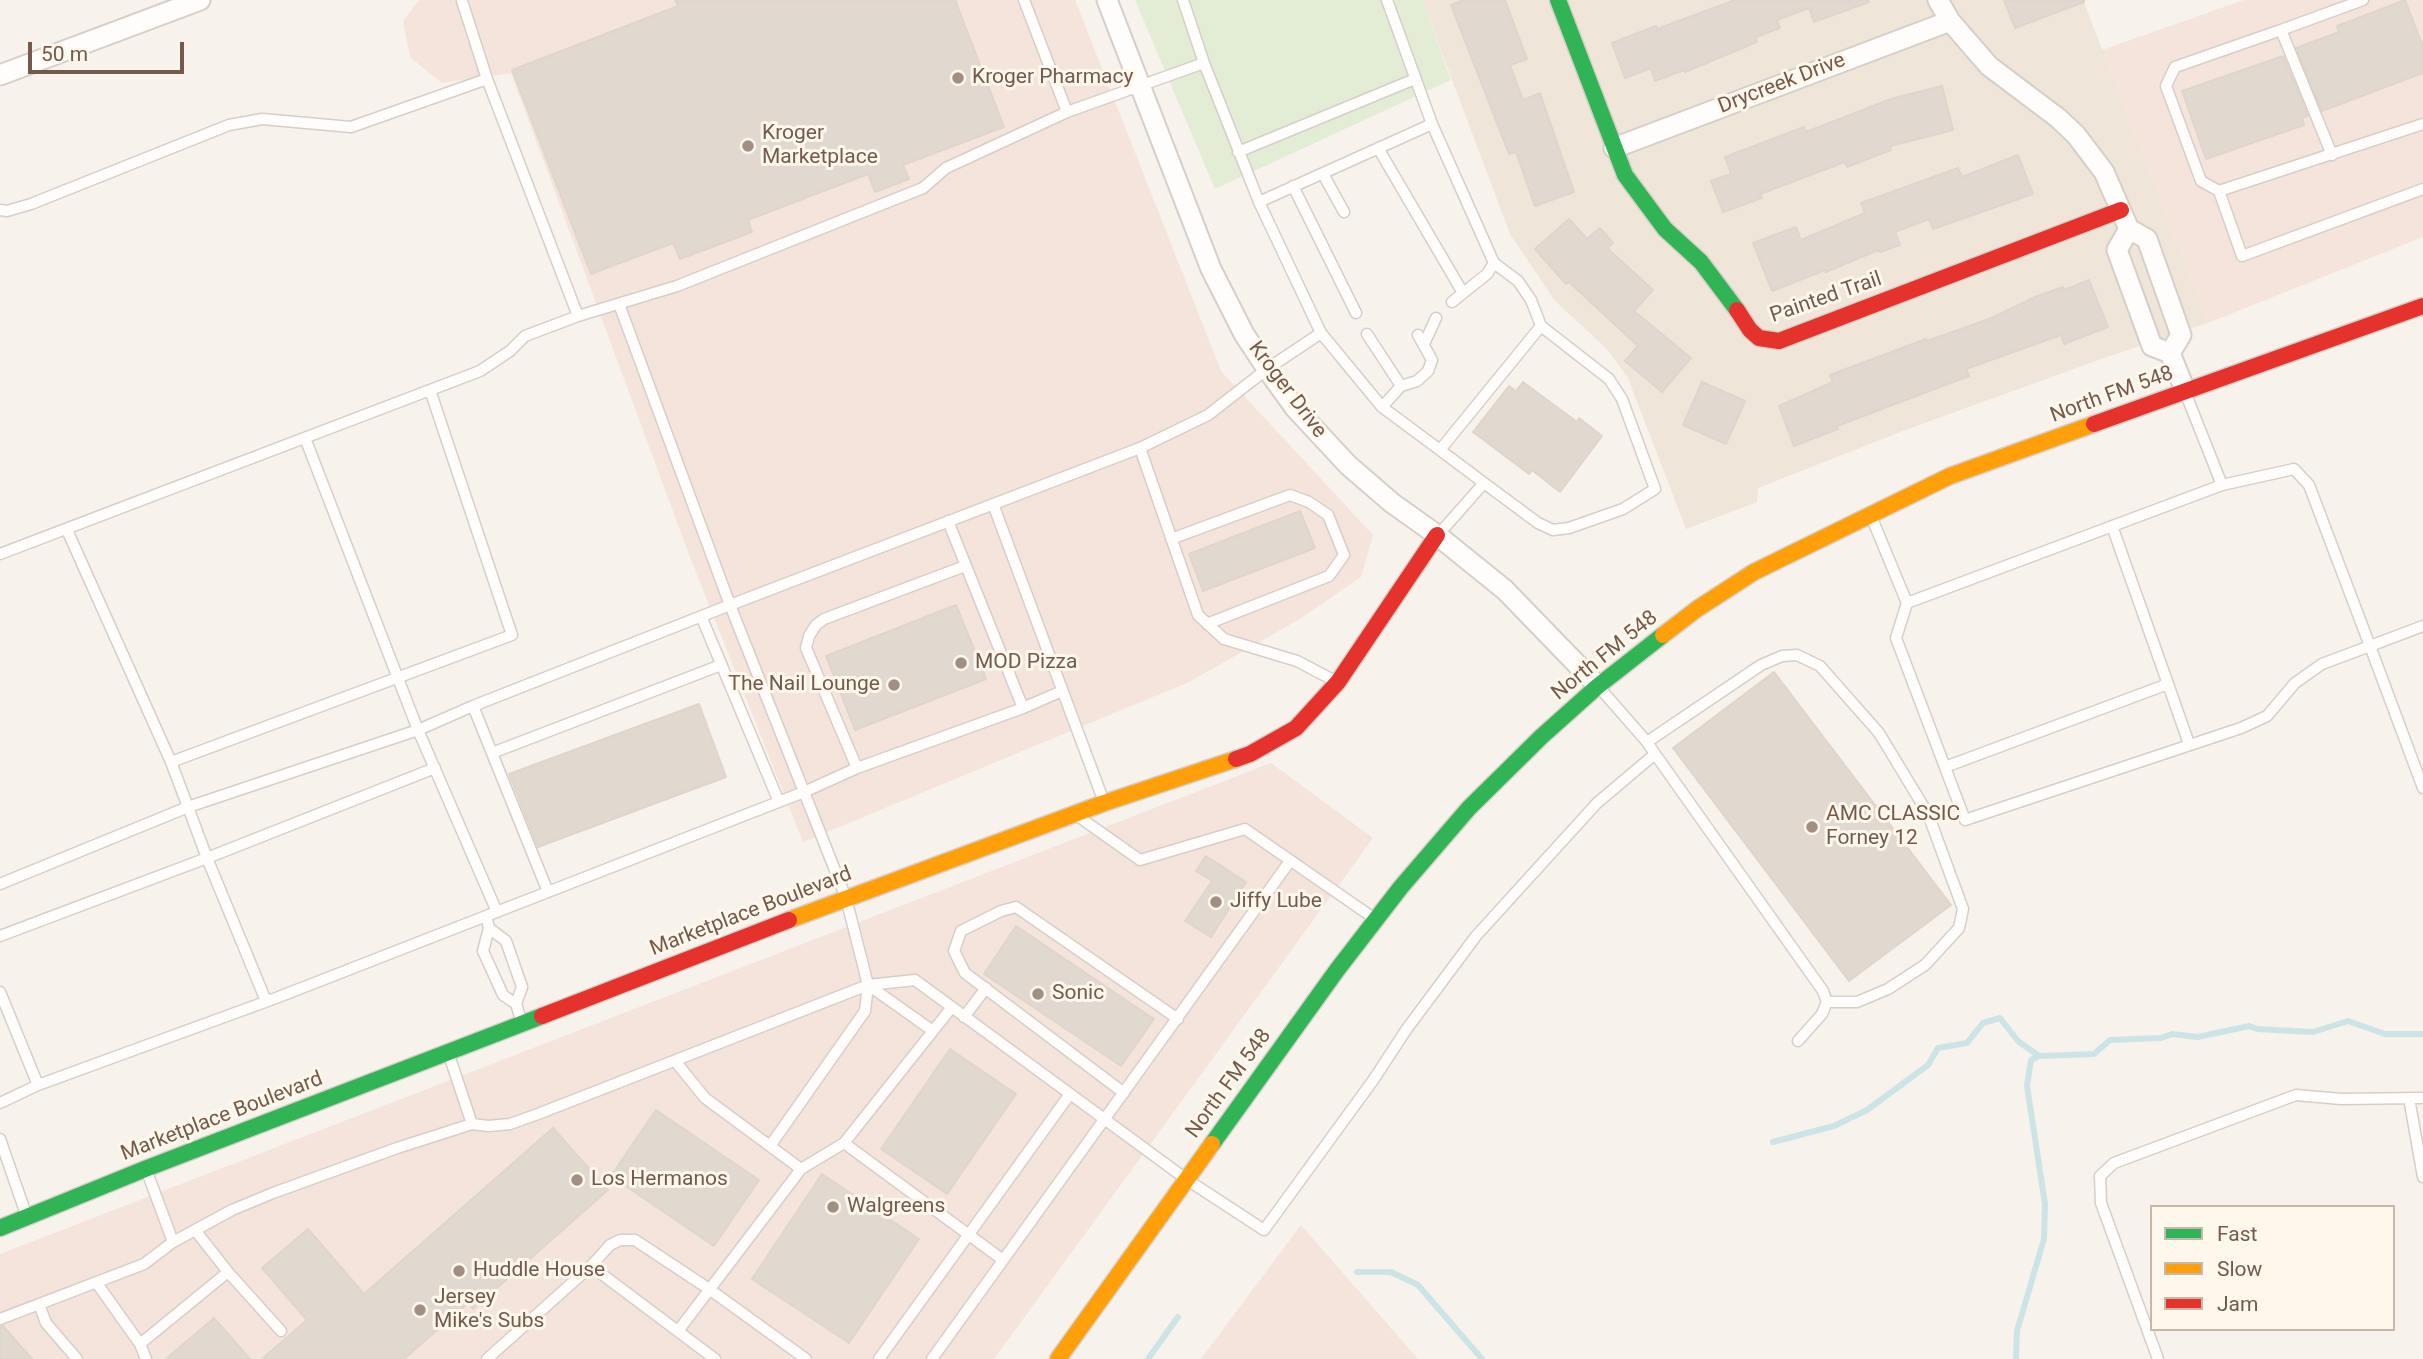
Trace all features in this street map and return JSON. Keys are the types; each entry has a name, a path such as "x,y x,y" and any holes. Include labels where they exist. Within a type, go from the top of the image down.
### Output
{"street":[{"path":"0,75 200,0"},
{"name":"Kroger Drive","path":"1107,0 1211,270 1244,334 1267,369 1295,408 1348,465 1392,503 1505,590 1598,686"},
{"name":"Painted Trail","path":"1558,0 1625,175 1649,211 1714,278 1750,330 1759,338 1768,340 1791,337 2121,210"},
{"path":"1938,0 1950,21 1989,66 2058,118 2076,135 2104,172 2129,229 2147,239 2181,335 2170,353"},
{"name":"Drycreek Drive","path":"1614,148 1950,21"},
{"path":"2129,229 2117,250 2152,346 2170,353 2185,390"},
{"name":"North FM 548","path":"1058,1359 1375,920 1469,808 1541,737 1598,686 1697,609 1754,572 1950,477 2423,306"},
{"name":"Marketplace Boulevard","path":"0,1228 145,1168 846,898 1104,803 1250,754 1296,728 1338,682 1437,536"}],"lane":[{"path":"462,0 487,79 578,316"},
{"path":"1024,0 1067,112"},
{"path":"1183,0 1238,152 1321,333 1382,407 1538,523 1553,530 1569,528 1623,509 1655,489 1622,398 1609,379 1541,326 1531,300 1518,281 1494,262 1432,124 1387,0"},
{"path":"2363,0 2175,67 2166,86 2201,181 2219,191 2242,256 2423,189"},
{"path":"2281,30 2332,155"},
{"path":"0,554 480,371 510,351 525,336 578,316 677,286 923,187 946,168 1067,112 1204,63"},
{"path":"0,209 7,211 32,204 229,125 262,119 351,127 487,79"},
{"path":"1238,152 1415,79"},
{"path":"1259,202 1432,124"},
{"path":"2219,191 2423,124"},
{"path":"1378,148 1463,293"},
{"path":"1323,174 1344,212"},
{"path":"1293,186 1356,313"},
{"path":"1452,302 1487,274 1494,262"},
{"path":"619,304 730,605 846,898 868,985 864,1011 770,1146"},
{"path":"1382,407 1401,386 1417,381 1428,371 1432,360 1421,340 1436,318"},
{"path":"1440,450 1541,326"},
{"path":"0,884 188,807 418,730 701,616 1140,448 1208,415 1267,369 1321,333"},
{"path":"1367,334 1401,386"},
{"path":"171,762 512,635 430,390"},
{"path":"2185,390 2222,485"},
{"path":"305,438 418,730 497,912"},
{"path":"1140,448 1198,615 1224,639 1297,661 1338,682"},
{"path":"1907,603 2222,485 2294,468 2309,485 2423,788"},
{"path":"1437,536 1484,483"},
{"path":"1171,539 1290,495 1309,502 1328,515 1344,555 1329,576 1207,624"},
{"path":"992,504 1104,803"},
{"path":"1871,515 1907,603 1896,638 1965,820 2241,728 2267,716 2295,683 2322,664 2423,626"},
{"path":"948,521 1023,708"},
{"path":"2112,526 2189,744"},
{"path":"67,530 171,762 206,858 266,1002"},
{"path":"857,768 806,648 809,636 824,618 965,566"},
{"path":"701,616 779,802"},
{"path":"1647,742 1761,665 1782,656 1797,656 1820,666 1879,733 1928,814 1963,909 1959,928 1925,965 1888,989 1857,1002 1827,1002"},
{"path":"492,753 721,665"},
{"path":"1945,767 2168,684"},
{"path":"1598,686 1647,742 1823,991 1827,1002 1822,1014 1798,1041"},
{"path":"0,1102 38,1085 266,1002 779,802 857,768 1023,708 1062,691"},
{"path":"473,706 548,892"},
{"path":"0,1319 144,1264 173,1242 232,1210 273,1193 397,1148 472,1125 510,1124 868,985 915,980 1186,1179 1264,1230 1476,936 1597,803 1655,754"},
{"path":"0,936 435,768"},
{"path":"1075,815 1140,860 1245,829 1375,920"},
{"path":"932,1359 1290,861"},
{"path":"1124,1093 965,973 954,951 961,931 992,915 1016,907 1178,1019"},
{"path":"486,916 489,928 483,951 503,995 516,1004"},
{"path":"489,928 506,941 522,987 516,1004 522,1024"},
{"path":"868,985 933,1031"},
{"path":"964,1017 986,988"},
{"path":"0,992 38,1085"},
{"path":"678,1331 801,1169 844,1143 951,1007"},
{"path":"448,1051 472,1125"},
{"path":"675,1061 705,1098 801,1169"},
{"path":"879,1359 1070,1094"},
{"path":"2158,1359 2101,1203 2100,1176 2114,1163 2296,1095 2342,1099 2423,1098"},
{"path":"2409,1098 2423,1177"},
{"path":"0,1139 27,1217"},
{"path":"844,1143 1003,1260"},
{"path":"145,1168 173,1242"},
{"path":"195,1230 228,1272 281,1331"},
{"path":"487,1359 591,1266 610,1245 620,1240 635,1240 806,1359"},
{"path":"591,1266 715,1359"},
{"path":"140,1344 228,1272"},
{"path":"96,1282 140,1344 146,1359"},
{"path":"39,1304 46,1323 77,1359"}],"shaded area":[{"path":"419,0 1075,0 1221,371 1373,535 1361,577 1298,620 1189,682 803,842 688,552 511,73 442,83 410,57 403,21"},
{"path":"1422,0 2083,0 2208,323 1908,429 1758,488 1757,502 1686,529 1628,378 1606,348 1555,301 1510,234"},
{"path":"2244,0 2423,0 2423,237 2208,323 2102,50"},
{"path":"1271,763 1373,838 994,1359 0,1359 0,1254"},
{"path":"1301,1225 1418,1359 1201,1359"}],"green space":[{"path":"1135,0 1422,0 1451,80 1215,189"}],"building":[{"name":"Kroger Marketplace","path":"675,0 955,0 1004,127 903,165 909,179 875,192 868,174 748,220 752,232 680,259 673,243 591,274 512,70 678,6"},
{"path":"1463,0 1505,0 1527,59 1510,65 1523,100 1540,93 1574,192 1535,206 1516,152 1509,154 1451,5"},
{"path":"1735,0 1869,2 1814,22 1809,8 1777,20 1780,28 1756,37 1757,42 1685,72 1684,70 1655,81 1651,68 1625,78 1612,43"},
{"path":"2004,0 2084,0 2084,2 2015,28"},
{"path":"2405,0 2423,47 2423,73 2322,111 2296,48 2339,32 2337,26"},
{"path":"2283,56 2308,116 2302,118 2304,125 2206,159 2182,91"},
{"path":"1942,86 1953,130 1890,146 1891,150 1847,167 1845,162 1760,194 1762,198 1723,212 1711,181 1731,174 1725,157 1804,127 1806,132 1891,99"},
{"path":"2018,155 2033,194 1933,229 1929,219 1895,232 1900,245 1880,252 1878,250 1772,291 1753,243 1796,227 1801,240 1865,213 1861,203 1958,168 1962,177"},
{"path":"1569,219 1587,239 1600,228 1613,243 1607,248 1653,290 1634,311 1691,358 1662,392 1625,361 1638,346 1569,282 1566,284 1535,249"},
{"path":"2089,280 2108,327 2064,344 2061,335 1966,369 1969,376 1837,426 1838,429 1794,446 1779,406 1833,382 1830,375 1992,318 2035,297"},
{"path":"1523,382 1577,422 1579,418 1602,436 1560,492 1532,470 1529,474 1473,432 1509,386 1516,391"},
{"path":"1702,382 1745,401 1726,444 1683,425"},
{"path":"1300,511 1315,548 1203,591 1189,554"},
{"path":"956,605 986,679 855,730 826,656"},
{"name":"AMC CLASSIC Forney 12","path":"1774,672 1951,905 1849,981 1673,748"},
{"path":"699,704 726,777 538,847 509,774"},
{"name":"Jiffy Lube","path":"1206,856 1246,882 1211,937 1185,921 1212,881 1196,871"},
{"name":"Sonic","path":"1016,926 1154,1019 1121,1066 984,974"},
{"path":"950,1049 1016,1094 947,1194 881,1149"},
{"path":"656,1110 759,1180 714,1246 611,1176"},
{"path":"553,1128 608,1190 473,1309 468,1303 404,1359 262,1359 307,1320 262,1268 308,1229 364,1294"},
{"name":"Walgreens","path":"822,1174 919,1239 849,1343 752,1279"},
{"path":"214,1318 250,1359 166,1359"},
{"path":"0,1326 3,1326 32,1359 0,1359"}],"waterway":[{"path":"1773,1142 1834,1126 1867,1110 1928,1065 1938,1048 1967,1043 1983,1023 2000,1018 2018,1041 2039,1056"},
{"path":"2016,1359 2017,1331 2044,1239 2045,1204 2027,1086 2031,1060 2039,1056 2094,1054 2110,1040 2161,1038 2172,1034 2198,1037 2249,1026 2257,1029 2313,1032 2348,1021 2385,1034 2423,1034"},
{"path":"1357,1272 1391,1272 1418,1285 1482,1359"},
{"path":"1148,1359 1178,1317"}],"traffic: fast":[{"path":"1558,0 1625,175 1665,229 1701,262 1737,310"},
{"path":"1212,1144 1337,970 1401,887 1469,808 1541,737 1598,686 1663,635"},
{"path":"0,1228 145,1169 542,1016"}],"traffic: slow":[{"path":"1663,635 1754,572 1950,476 2094,424"},
{"path":"789,920 1104,803 1236,759"},
{"path":"1058,1359 1212,1144"}],"traffic: jam":[{"path":"1737,310 1750,330 1759,338 1779,341 2121,210"},
{"path":"2094,424 2423,306"},
{"path":"1236,759 1296,728 1338,682 1437,535"},
{"path":"542,1016 789,920"}],"place":[{"name":"Kroger Pharmacy","path":"958,78"},
{"name":"Kroger Marketplace","path":"748,146"},
{"name":"MOD Pizza","path":"961,663"},
{"name":"The Nail Lounge","path":"894,685"},
{"name":"AMC CLASSIC Forney 12","path":"1812,827"},
{"name":"Jiffy Lube","path":"1216,902"},
{"name":"Sonic","path":"1038,994"},
{"name":"Los Hermanos","path":"577,1180"},
{"name":"Walgreens","path":"833,1207"},
{"name":"Huddle House","path":"459,1271"},
{"name":"Jersey Mike's Subs","path":"420,1310"}]}
